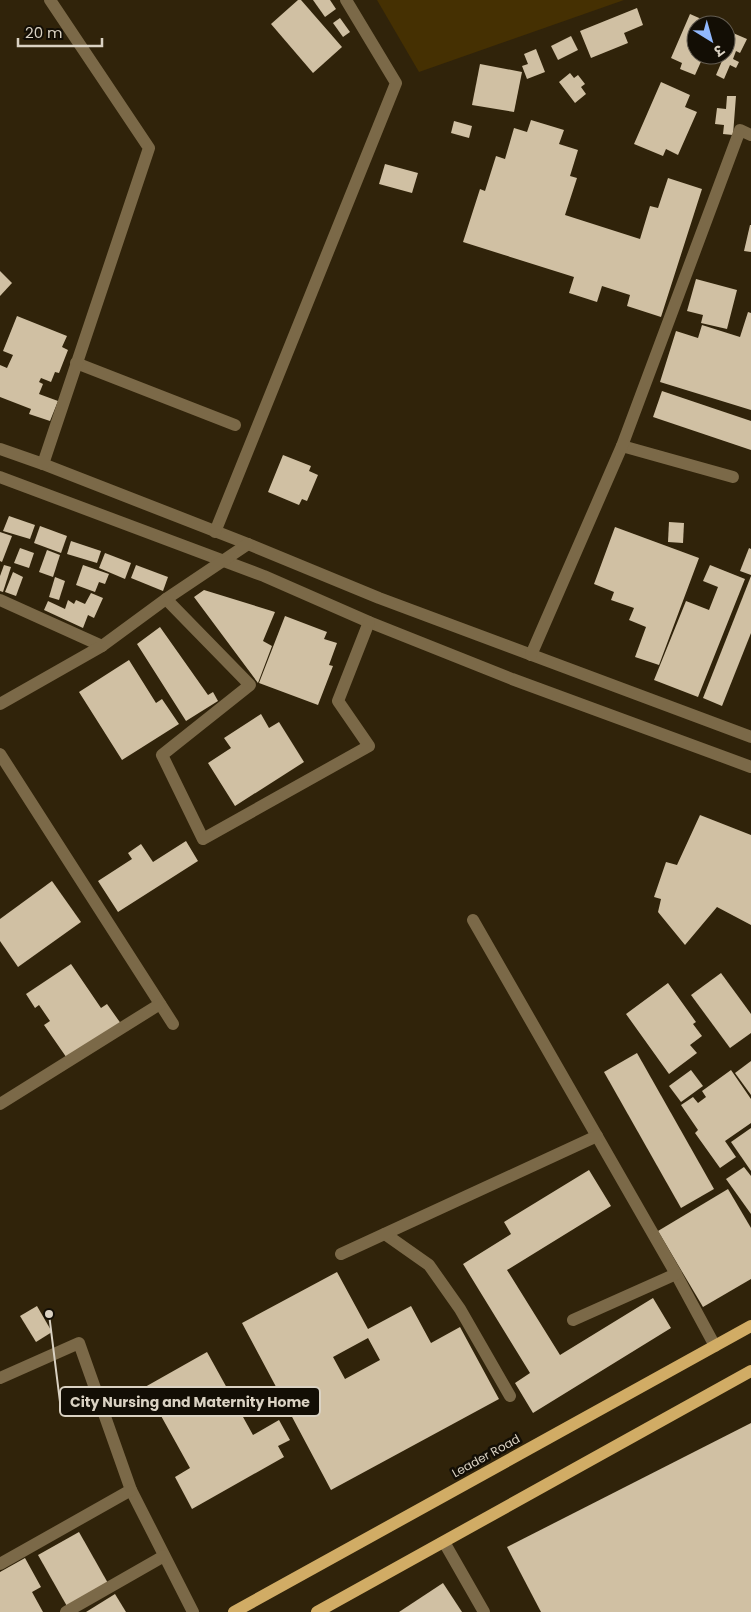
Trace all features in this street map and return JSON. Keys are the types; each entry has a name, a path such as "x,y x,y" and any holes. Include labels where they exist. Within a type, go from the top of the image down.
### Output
{"main road":[{"name":"Leader Road","path":"234,1612 751,1326"},
{"path":"317,1612 751,1371"}],"street":[{"path":"43,464 149,148 50,0"},
{"path":"215,532 396,83 346,0"},
{"path":"531,655 622,446 740,130 751,135"},
{"path":"76,363 235,424"},
{"path":"622,446 733,478"},
{"path":"0,449 248,544 379,598 751,737"},
{"path":"0,477 264,576 369,622 512,679 751,767"},
{"path":"0,704 102,646 166,599 248,544"},
{"path":"166,599 250,684 162,755 203,839 369,746 338,701 369,622"},
{"path":"0,600 102,646"},
{"path":"0,754 173,1024"},
{"path":"473,920 676,1274 715,1346"},
{"path":"0,1104 160,1004"},
{"path":"341,1254 597,1136"},
{"path":"385,1234 429,1266 460,1309 510,1396"},
{"path":"573,1320 676,1274"},
{"path":"0,1378 79,1343 131,1490 193,1612"},
{"path":"0,1564 131,1490"},
{"path":"444,1542 484,1612"},
{"path":"66,1612 164,1556"}],"shaded area":[{"path":"377,0 624,0 419,72"}],"building":[{"path":"298,0 301,0 342,47 313,73 271,24"},
{"path":"313,0 330,0 336,9 325,17"},
{"path":"637,8 643,25 624,33 628,43 591,58 580,31"},
{"path":"340,18 350,32 343,37 333,23"},
{"path":"686,23 686,65 700,65 695,75 680,69 682,63 671,58"},
{"path":"736,34 747,39 740,53 736,51"},
{"path":"571,36 578,50 558,60 551,46"},
{"path":"536,49 545,72 527,79 522,66 528,64 524,54"},
{"path":"736,60 739,62 736,68 730,65 736,65"},
{"path":"480,64 522,72 514,112 472,105"},
{"path":"720,65 730,65 724,79 716,75"},
{"path":"570,73 574,78 578,75 585,84 581,87 586,94 575,103 559,82"},
{"path":"661,82 690,95 685,107 697,112 678,155 666,149 663,156 634,144"},
{"path":"727,96 736,96 733,135 723,134 724,125 715,124 717,108 726,109"},
{"path":"531,120 564,130 559,144 578,150 570,176 577,178 565,215 640,239 650,206 658,208 668,178 702,189 661,317 627,306 630,295 602,286 597,302 569,293 574,277 463,242 480,189 485,191 496,156 505,159 514,128 527,132"},
{"path":"454,121 472,126 469,138 451,133"},
{"path":"385,164 418,173 412,193 379,184"},
{"path":"751,225 751,252 744,251"},
{"path":"0,271 12,283 0,296"},
{"path":"696,279 737,290 727,329 701,323 703,315 687,311"},
{"path":"748,312 751,313 751,410 660,382 676,331 698,338 702,325 740,337"},
{"path":"17,316 67,336 62,347 68,350 59,373 55,372 51,382 41,378 39,382 43,384 39,394 58,401 50,421 29,414 31,409 0,397 0,365 7,368 13,355 3,351"},
{"path":"662,391 751,421 751,450 653,417"},
{"path":"283,455 311,466 309,471 318,475 307,501 302,499 299,505 268,492"},
{"path":"9,516 35,525 30,539 3,531"},
{"path":"669,522 684,523 683,543 668,542"},
{"path":"40,526 67,536 61,553 34,543"},
{"path":"615,527 699,558 659,665 635,657 646,627 629,620 634,608 611,600 614,592 594,584"},
{"path":"0,532 12,536 2,562 0,561"},
{"path":"71,541 101,551 97,563 67,554"},
{"path":"20,548 34,553 29,568 14,563"},
{"path":"749,548 751,549 751,575 740,571"},
{"path":"47,550 60,555 53,577 39,572"},
{"path":"105,553 131,563 125,579 99,568"},
{"path":"4,565 11,567 3,592 0,591 0,576"},
{"path":"83,565 109,574 105,584 99,582 95,592 76,585"},
{"path":"136,565 168,577 163,591 131,578"},
{"path":"710,565 745,579 698,697 654,680 686,601 709,610 718,587 703,581"},
{"path":"13,572 23,577 16,596 5,592"},
{"path":"751,576 751,633 722,706 703,698"},
{"path":"55,577 65,581 59,600 49,597"},
{"path":"204,590 275,612 263,641 272,646 258,683 194,597"},
{"path":"91,593 103,598 94,618 88,615 83,628 44,610 48,601 65,609 68,600 74,604 76,600 85,604"},
{"path":"285,616 327,632 324,639 337,643 329,665 333,666 318,705 259,683"},
{"path":"160,627 208,695 213,692 218,701 186,721 137,644"},
{"path":"129,660 156,703 162,699 179,724 122,760 79,692"},
{"path":"261,714 269,728 279,722 304,762 235,806 208,763 231,748 224,738"},
{"path":"700,815 751,835 751,925 717,907 685,945 658,912 661,899 654,897 666,862 677,865"},
{"path":"186,841 198,861 118,912 98,881 132,859 128,853 141,844 153,862"},
{"path":"52,881 81,922 18,967 0,941 0,919"},
{"path":"71,964 101,1008 107,1004 124,1028 71,1064 44,1025 50,1021 39,1005 35,1008 26,994"},
{"path":"721,973 751,1014 751,1033 730,1048 691,995"},
{"path":"668,983 696,1022 693,1024 702,1036 690,1045 697,1053 669,1074 626,1014"},
{"path":"637,1053 714,1189 681,1208 604,1072"},
{"path":"751,1061 751,1095 735,1073"},
{"path":"691,1070 703,1086 681,1102 669,1086"},
{"path":"731,1070 751,1099 751,1123 725,1141 736,1157 720,1168 695,1133 698,1130 681,1105 693,1097 698,1103 706,1097 702,1091"},
{"path":"751,1128 751,1171 731,1142"},
{"path":"744,1167 751,1176 751,1214 726,1179"},
{"path":"589,1170 611,1206 507,1270 560,1355 653,1298 671,1328 533,1413 515,1383 530,1373 463,1264 511,1234 504,1222"},
{"path":"728,1189 751,1228 751,1279 703,1307 658,1231"},
{"path":"337,1272 368,1329 411,1306 431,1343 460,1327 499,1399 331,1490 242,1323","holes":["368,1338 380,1360 345,1379 333,1357"]},
{"path":"37,1306 52,1332 36,1342 20,1316"},
{"path":"207,1352 253,1435 279,1420 290,1440 278,1446 284,1457 192,1509 175,1477 190,1468 145,1387"},
{"path":"751,1423 751,1612 541,1612 507,1547"},
{"path":"79,1532 109,1585 68,1608 38,1555"},
{"path":"25,1558 41,1587 32,1592 43,1612 0,1612 0,1572"},
{"path":"443,1583 462,1612 399,1612"},
{"path":"115,1594 126,1612 86,1612"}],"place":[{"name":"City Nursing and Maternity Home","path":"49,1314"}]}
